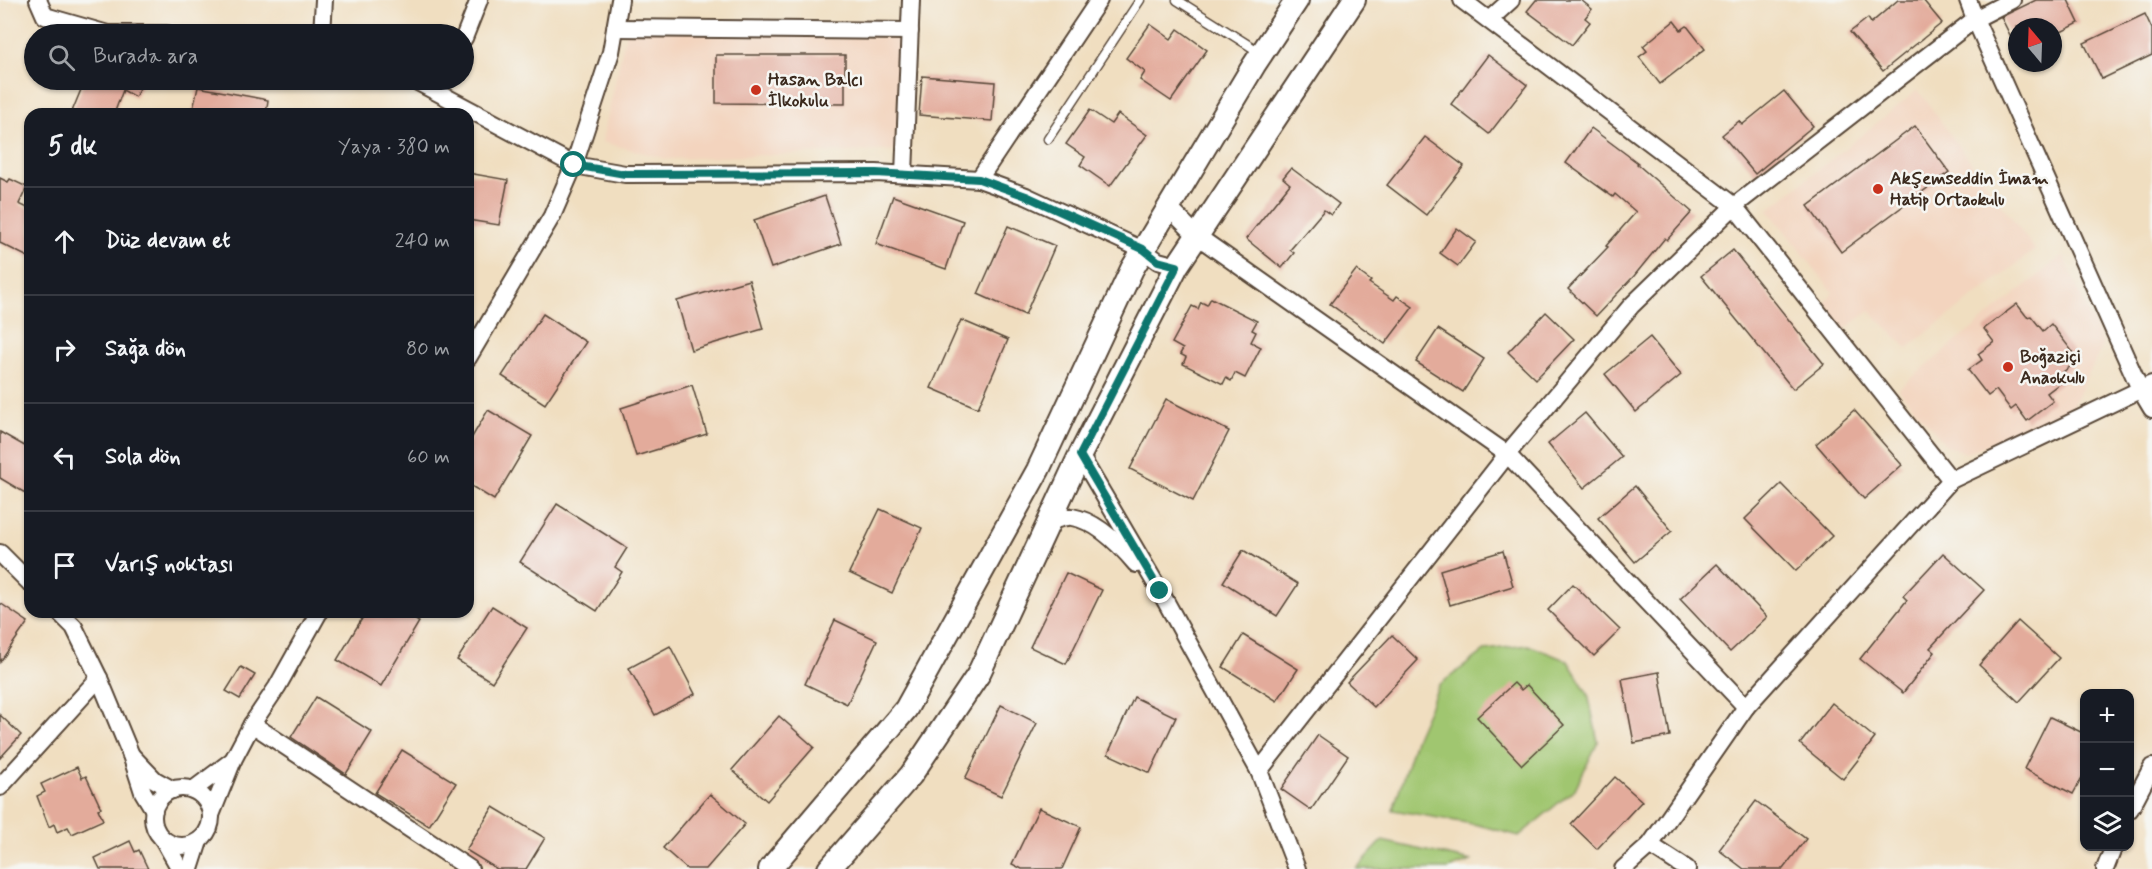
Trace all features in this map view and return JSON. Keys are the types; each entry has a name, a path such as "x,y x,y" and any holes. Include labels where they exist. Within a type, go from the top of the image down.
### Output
{"main road":[{"path":"770,869 906,709 1038,470 1143,249 1262,53 1297,0"},
{"path":"829,869 911,775 978,675 1080,455 1177,266 1354,0"}],"street":[{"path":"38,0 45,16 73,24"},
{"path":"323,24 324,0"},
{"path":"470,24 479,0"},
{"path":"474,348 552,216 574,165 611,52 620,0"},
{"path":"904,174 911,0"},
{"path":"979,179 1100,0"},
{"path":"1462,0 1734,206 1951,480"},
{"path":"1489,20 1511,0"},
{"path":"1968,0 2146,386 2152,410"},
{"path":"1259,771 1507,454 1631,306 1734,206 1975,19 2012,0"},
{"path":"615,28 910,31"},
{"path":"451,90 574,165 625,174 876,173 979,179 1026,196 1143,249 1158,261 1177,266"},
{"path":"1166,212 1176,215 1197,236 1507,454 1746,707"},
{"path":"1623,869 1650,845 1746,707 1951,480 2146,386"},
{"path":"1080,455 1160,591 1259,771 1297,869"},
{"path":"1049,521 1072,517 1095,526 1125,551 1160,591"},
{"path":"0,553 24,577"},
{"path":"65,618 74,627 99,678 143,792 154,810"},
{"path":"190,869 199,841 209,829 233,760 316,618"},
{"path":"0,787 99,678"},
{"path":"252,724 470,869"},
{"path":"130,755 155,780 173,790"},
{"path":"193,790 233,760"},
{"path":"2134,802 2152,767"},
{"path":"180,869 156,831 153,821 158,800 173,790 187,788 205,798 212,815"},
{"path":"163,839 173,845 184,846 199,841"},
{"path":"1650,845 1687,869"},
{"path":"2105,869 2112,851"}],"lane":[{"path":"1048,139 1140,0"},
{"path":"1177,0 1262,53"}],"shaded area":[{"name":"Hasan Balcı İlkokulu","path":"627,28 900,38 898,150 667,159 602,142"},
{"path":"1918,90 2035,250 1907,348 1870,311 1845,329 1823,306 1833,292 1768,210"},
{"name":"Boğaziçi Anaokulu","path":"2063,255 2103,345 2070,410 1966,453 1946,445 1898,389"}],"green space":[{"path":"1528,645 1568,661 1588,694 1598,742 1575,789 1519,836 1478,825 1393,810 1416,737 1439,685 1486,650"},
{"path":"1382,841 1471,861 1448,869 1356,869"}],"building":[{"path":"1536,0 1581,0 1592,9 1585,18 1590,22 1572,45 1527,11"},
{"path":"1898,0 1923,0 1942,23 1883,71 1850,32 1868,18 1871,23"},
{"path":"2036,0 2068,0 2079,23 2062,32 2062,18 2008,18 2008,31 2001,17"},
{"path":"2145,14 2152,29 2152,55 2102,79 2084,43"},
{"path":"1674,21 1681,30 1687,26 1705,49 1660,84 1639,57 1647,51 1643,46"},
{"path":"1150,24 1171,39 1178,29 1207,50 1171,101 1140,80 1145,72 1126,58"},
{"path":"716,55 845,55 845,104 716,103"},
{"path":"1488,55 1527,85 1489,134 1451,104"},
{"path":"922,76 995,82 992,121 919,115"},
{"path":"81,90 123,90 116,108 73,108"},
{"path":"123,90 139,90 135,97"},
{"path":"197,90 214,90 268,100 267,108 193,108"},
{"path":"1784,91 1813,126 1755,174 1722,135 1739,121 1742,125"},
{"path":"1090,110 1111,124 1118,114 1147,135 1110,186 1080,165 1085,157 1066,144"},
{"name":"Akşemseddin İmam Hatip Ortaokulu","path":"1915,126 1949,172 1841,252 1808,206"},
{"path":"1591,128 1638,163 1692,212 1667,240 1665,238 1634,276 1596,316 1568,289 1608,247 1606,246 1636,212 1615,194 1613,197 1566,163"},
{"path":"1425,137 1464,166 1426,215 1387,185"},
{"path":"1291,168 1339,204 1331,215 1324,210 1290,250 1294,253 1282,268 1246,239 1290,184 1283,178"},
{"path":"474,174 508,180 499,225 474,221"},
{"path":"0,178 8,182 10,179 24,186 24,193 19,204 24,206 24,255 0,243"},
{"path":"825,196 841,244 771,268 754,220"},
{"path":"893,196 963,221 946,269 876,244"},
{"path":"1008,226 1055,246 1025,315 978,294"},
{"path":"1457,228 1476,242 1458,266 1440,253"},
{"path":"1733,250 1824,364 1793,389 1701,276"},
{"path":"1356,270 1371,281 1369,283 1394,300 1397,296 1413,307 1385,344 1330,304"},
{"path":"749,280 763,329 691,350 677,301"},
{"path":"1211,298 1257,321 1252,330 1256,332 1251,342 1261,347 1245,378 1235,373 1231,381 1226,378 1223,384 1183,364 1186,357 1180,354 1183,349 1172,343 1192,306 1198,309 1201,302 1207,305"},
{"path":"2017,304 2027,317 2031,316 2043,331 2051,324 2079,360 2063,372 2068,377 2047,393 2053,401 2027,421 2016,406 2011,410 1996,390 1988,396 1968,370 1982,360 1978,354 1994,342 1984,329"},
{"path":"1546,312 1574,339 1536,379 1508,352"},
{"path":"543,314 586,342 545,404 502,376"},
{"path":"961,320 1008,340 978,408 931,388"},
{"path":"1438,329 1484,359 1463,392 1416,362"},
{"path":"1650,337 1681,375 1636,412 1605,374"},
{"path":"692,385 707,434 636,456 621,408"},
{"path":"1166,399 1229,431 1193,501 1130,469"},
{"path":"488,410 532,436 494,500 474,488 474,434"},
{"path":"1854,410 1902,465 1864,499 1816,444"},
{"path":"1585,413 1622,457 1584,488 1548,444"},
{"path":"0,432 24,446 24,492 0,478"},
{"path":"1781,484 1832,536 1796,571 1745,519"},
{"path":"1635,486 1672,531 1635,562 1598,518"},
{"path":"557,504 627,548 615,567 622,572 597,611 520,562"},
{"path":"880,509 922,528 892,593 849,573"},
{"path":"1243,550 1298,584 1277,616 1223,582"},
{"path":"1503,551 1513,586 1450,605 1440,570"},
{"path":"1943,553 1984,590 1930,648 1935,652 1903,693 1860,659 1907,600 1903,596"},
{"path":"1717,564 1767,617 1730,652 1680,599"},
{"path":"1066,573 1102,590 1066,664 1030,647"},
{"path":"1573,584 1620,630 1594,656 1548,610"},
{"path":"0,603 28,622 0,662"},
{"path":"492,606 527,628 492,682 457,660"},
{"path":"362,618 412,618 419,622 381,686 337,660"},
{"path":"835,620 877,640 847,704 805,684"},
{"path":"2018,621 2059,658 2019,702 1979,665"},
{"path":"1243,635 1298,669 1277,701 1223,667"},
{"path":"1392,635 1418,660 1374,707 1347,682"},
{"path":"670,646 695,694 655,715 629,668"},
{"path":"241,667 255,675 240,699 226,691"},
{"path":"1659,672 1670,736 1634,743 1622,679"},
{"path":"1514,683 1521,690 1527,685 1564,725 1522,765 1477,717"},
{"path":"316,697 372,732 346,774 291,737"},
{"path":"1134,697 1176,717 1150,773 1108,754"},
{"path":"1832,703 1875,738 1843,779 1800,744"},
{"path":"1001,705 1037,723 1001,796 965,779"},
{"path":"0,715 21,735 0,758"},
{"path":"779,716 814,747 767,801 732,770"},
{"path":"2050,717 2080,732 2080,781 2073,794 2024,769"},
{"path":"1318,735 1348,756 1311,810 1281,789"},
{"path":"402,750 456,783 429,826 375,793"},
{"path":"77,767 82,778 86,776 101,808 98,809 103,820 72,834 68,827 57,832 54,824 49,827 37,796 45,792 41,784"},
{"path":"1615,777 1642,801 1597,849 1571,824"},
{"path":"710,794 745,824 706,869 687,869 663,848"},
{"path":"1756,801 1806,839 1783,869 1744,869 1719,850"},
{"path":"493,807 545,838 526,869 497,869 466,850"},
{"path":"1039,808 1081,827 1062,869 1022,869 1012,864"},
{"path":"130,841 135,852 139,850 148,869 100,869 95,858"}],"place":[{"name":"Hasan Balcı İlkokulu","path":"756,90"},
{"name":"Akşemseddin İmam Hatip Ortaokulu","path":"1878,189"},
{"name":"Boğaziçi Anaokulu","path":"2008,367"}],"route":[{"path":"574,165 625,174 876,173 979,179 1026,196 1143,249 1158,261 1177,266 1080,455 1160,591"}]}
